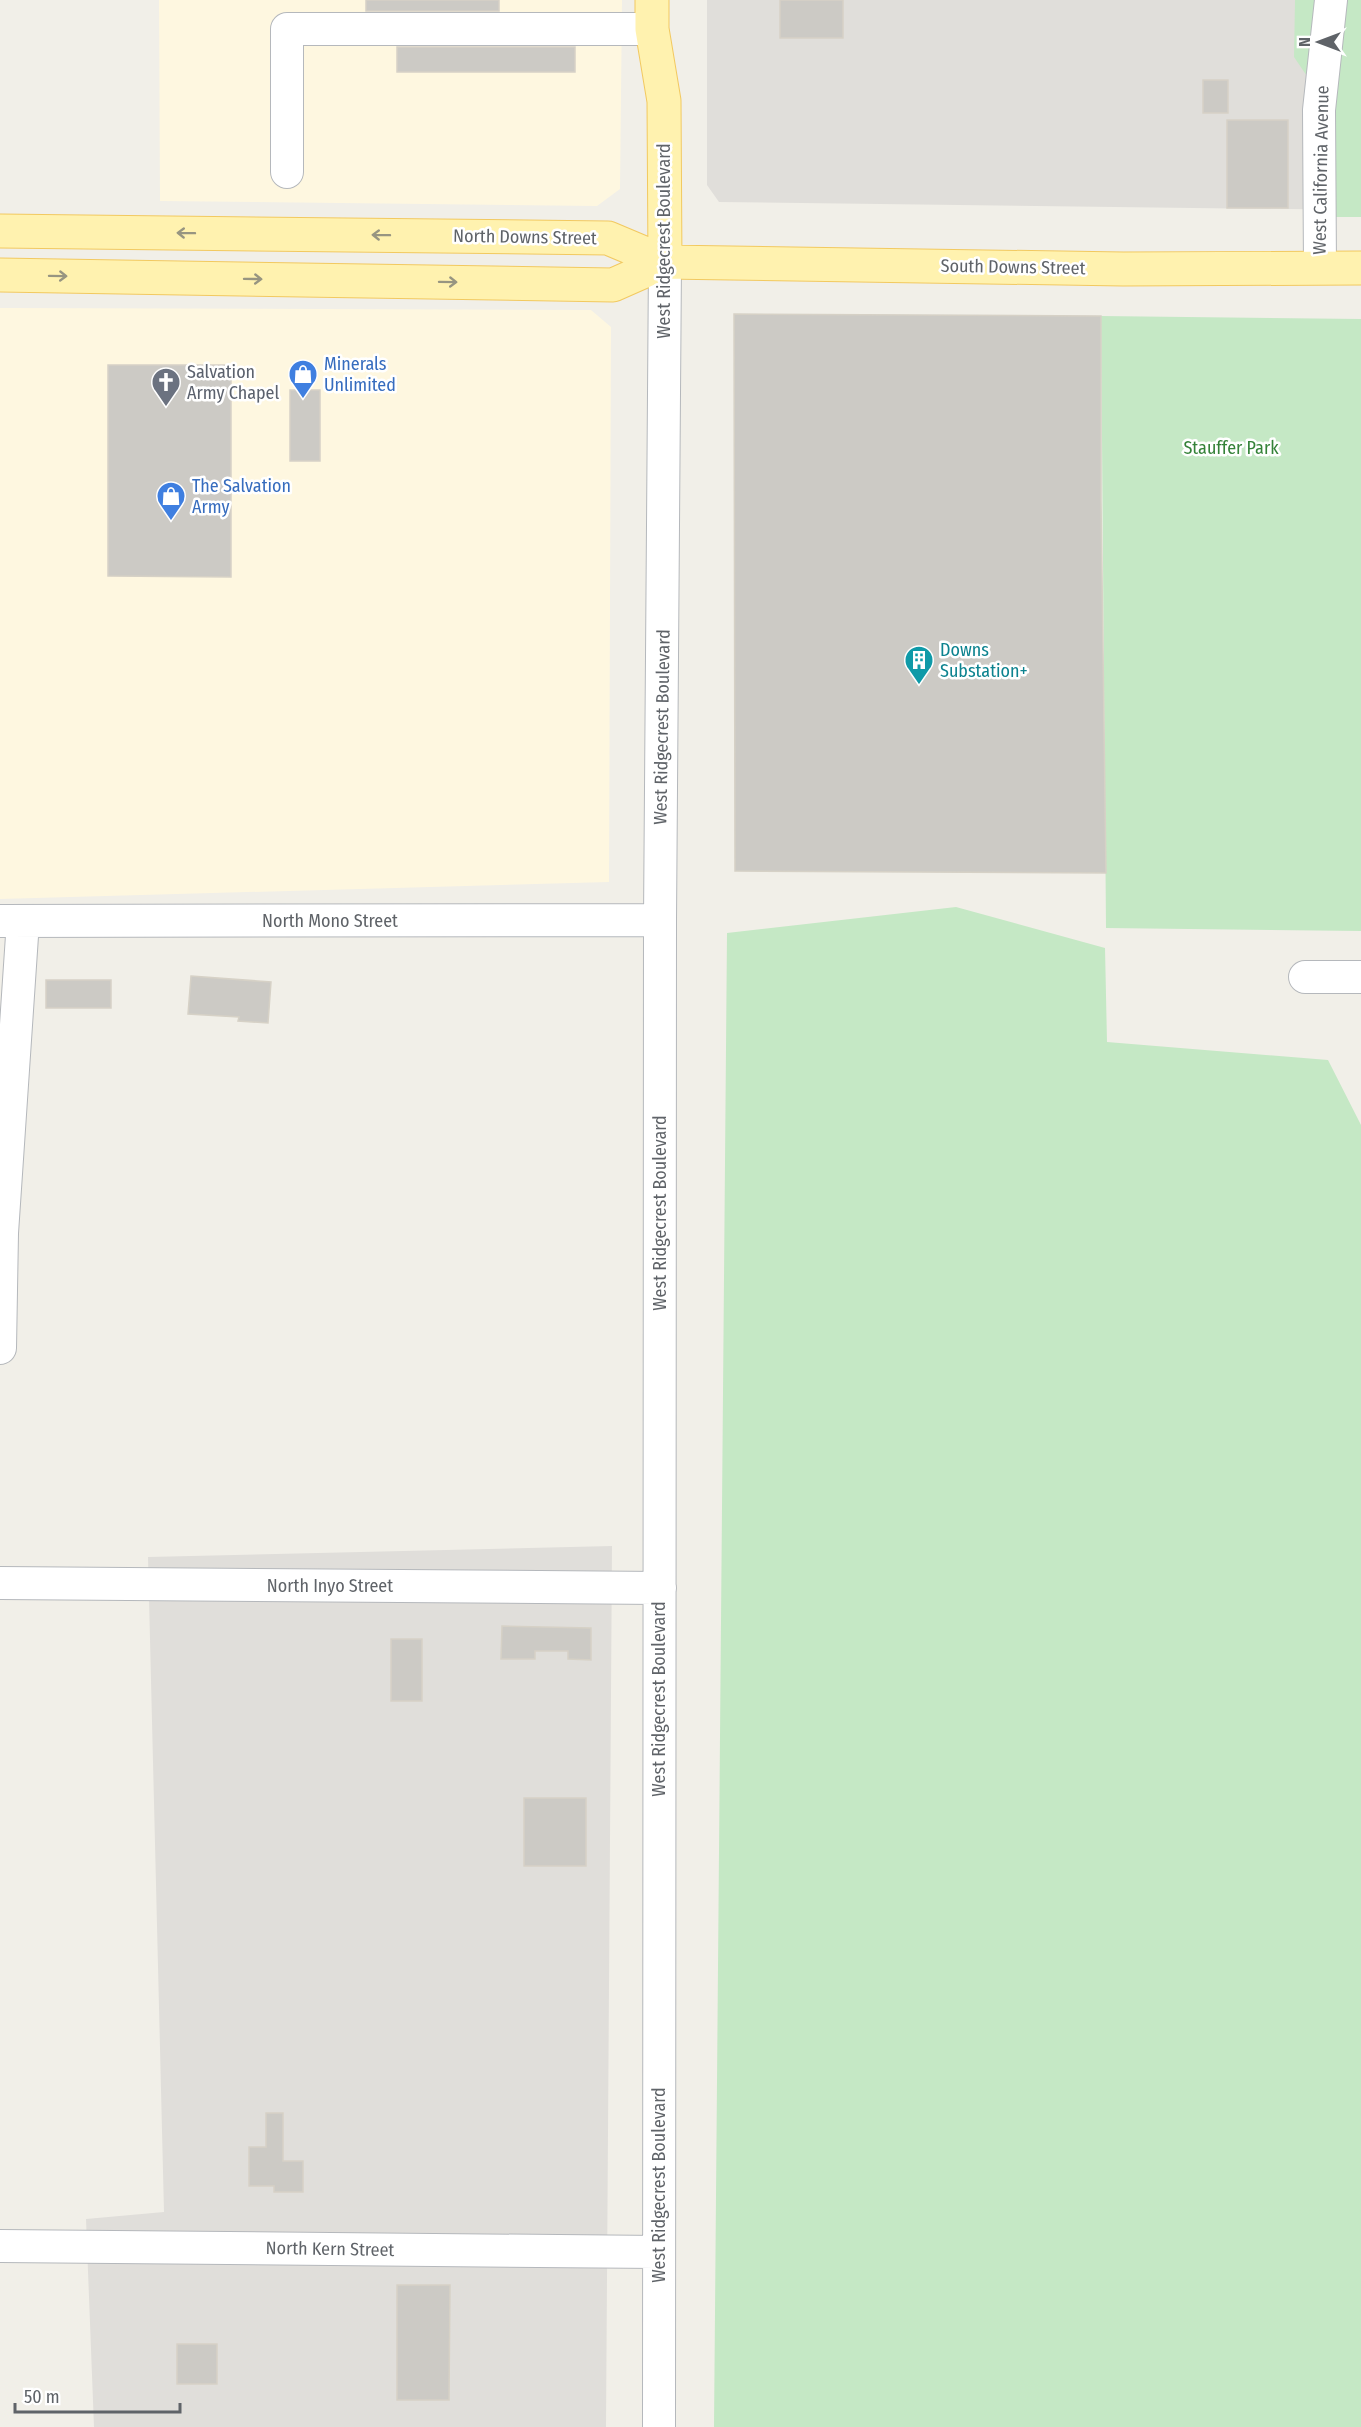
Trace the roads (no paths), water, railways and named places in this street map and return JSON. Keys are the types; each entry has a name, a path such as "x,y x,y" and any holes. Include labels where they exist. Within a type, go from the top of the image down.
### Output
{"main road":[{"name":"West Ridgecrest Boulevard","path":"652,14 664,101 665,262"},
{"name":"North Downs Street","path":"0,231 608,238 665,262"},
{"name":"South Downs Street","path":"665,262 1123,268 1361,268"},
{"path":"0,275 613,285 665,262"}],"street":[{"name":"West California Avenue","path":"1320,268 1319,110 1331,0"},
{"path":"287,172 287,29 652,14"},
{"name":"West Ridgecrest Boulevard","path":"659,2427 660,920 665,262"},
{"name":"North Mono Street","path":"12,921 660,920"},
{"path":"0,1348 12,921"},
{"path":"1305,977 1361,977"},
{"name":"North Inyo Street","path":"0,1583 660,1588"},
{"name":"North Kern Street","path":"0,2246 659,2252"}],"place":[{"name":"Minerals Unlimited","path":"303,400"},
{"name":"Salvation Army Chapel","path":"166,408"},
{"name":"The Salvation Army","path":"171,522"},
{"name":"Downs Substation+","path":"919,686"}],"park label":[{"name":"Stauffer Park","path":"1231,448"}]}
